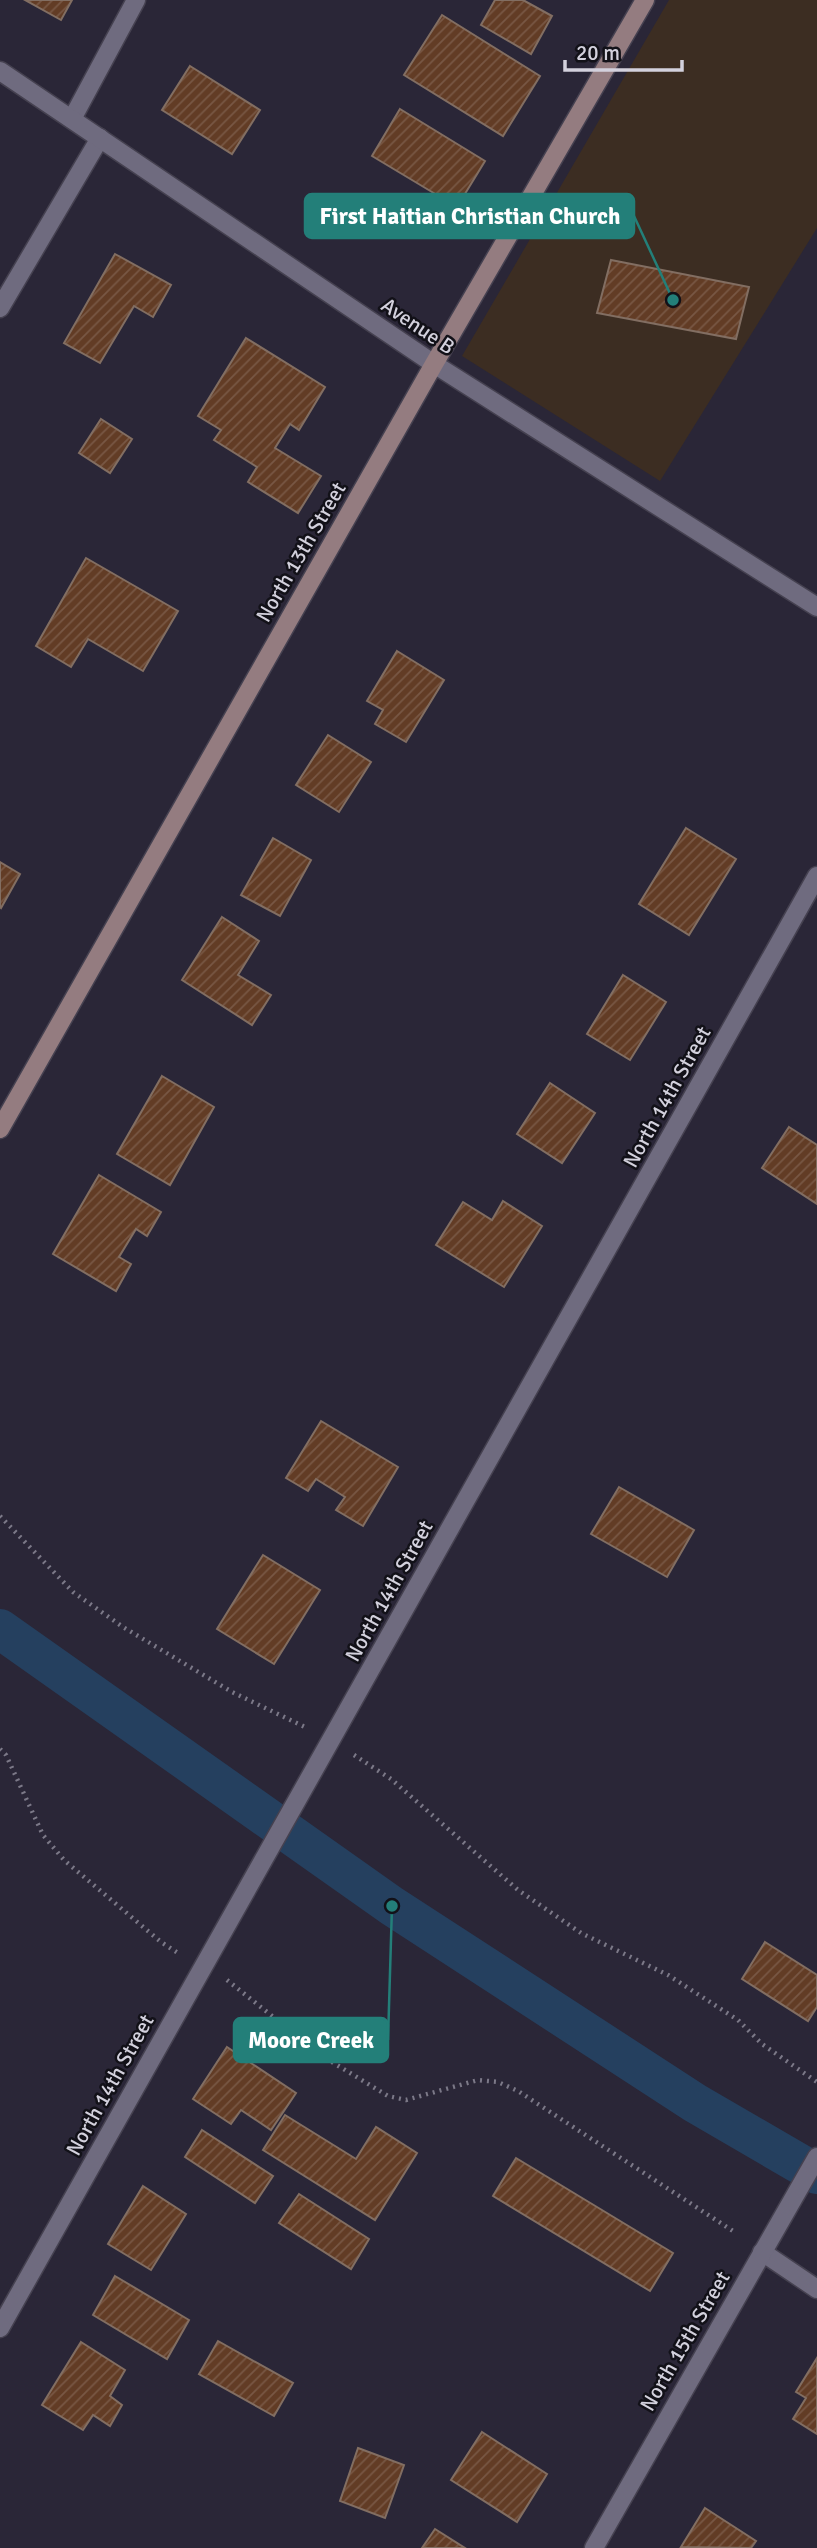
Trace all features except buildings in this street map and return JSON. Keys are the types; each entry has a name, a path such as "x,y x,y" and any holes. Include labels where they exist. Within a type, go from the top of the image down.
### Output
{"street":[{"path":"72,119 136,0"},
{"name":"North 13th Street","path":"0,1129 434,364 645,0"},
{"name":"Avenue B","path":"0,71 434,364 817,607"},
{"path":"0,308 100,138"},
{"name":"North 14th Street","path":"0,2328 817,876"},
{"name":"North 15th Street","path":"594,2548 817,2157"},
{"path":"762,2252 817,2289"}],"path":[{"path":"0,1516 73,1592 123,1627 232,1692 305,1727"},
{"path":"0,1749 6,1755 43,1835 64,1860 160,1942 186,1956"},
{"path":"347,1751 391,1779 518,1889 581,1933 668,1975 738,2020 762,2044 817,2082"},
{"path":"220,1977 323,2056 388,2096 406,2101 478,2080 498,2082 518,2091 736,2233"}],"shaded area":[{"path":"669,0 817,0 817,228 660,481 462,356"}],"waterway":[{"path":"0,1629 392,1906 695,2103 817,2174"}],"place":[{"name":"First Haitian Christian Church","path":"673,300"},
{"name":"Moore Creek","path":"392,1906"}]}
